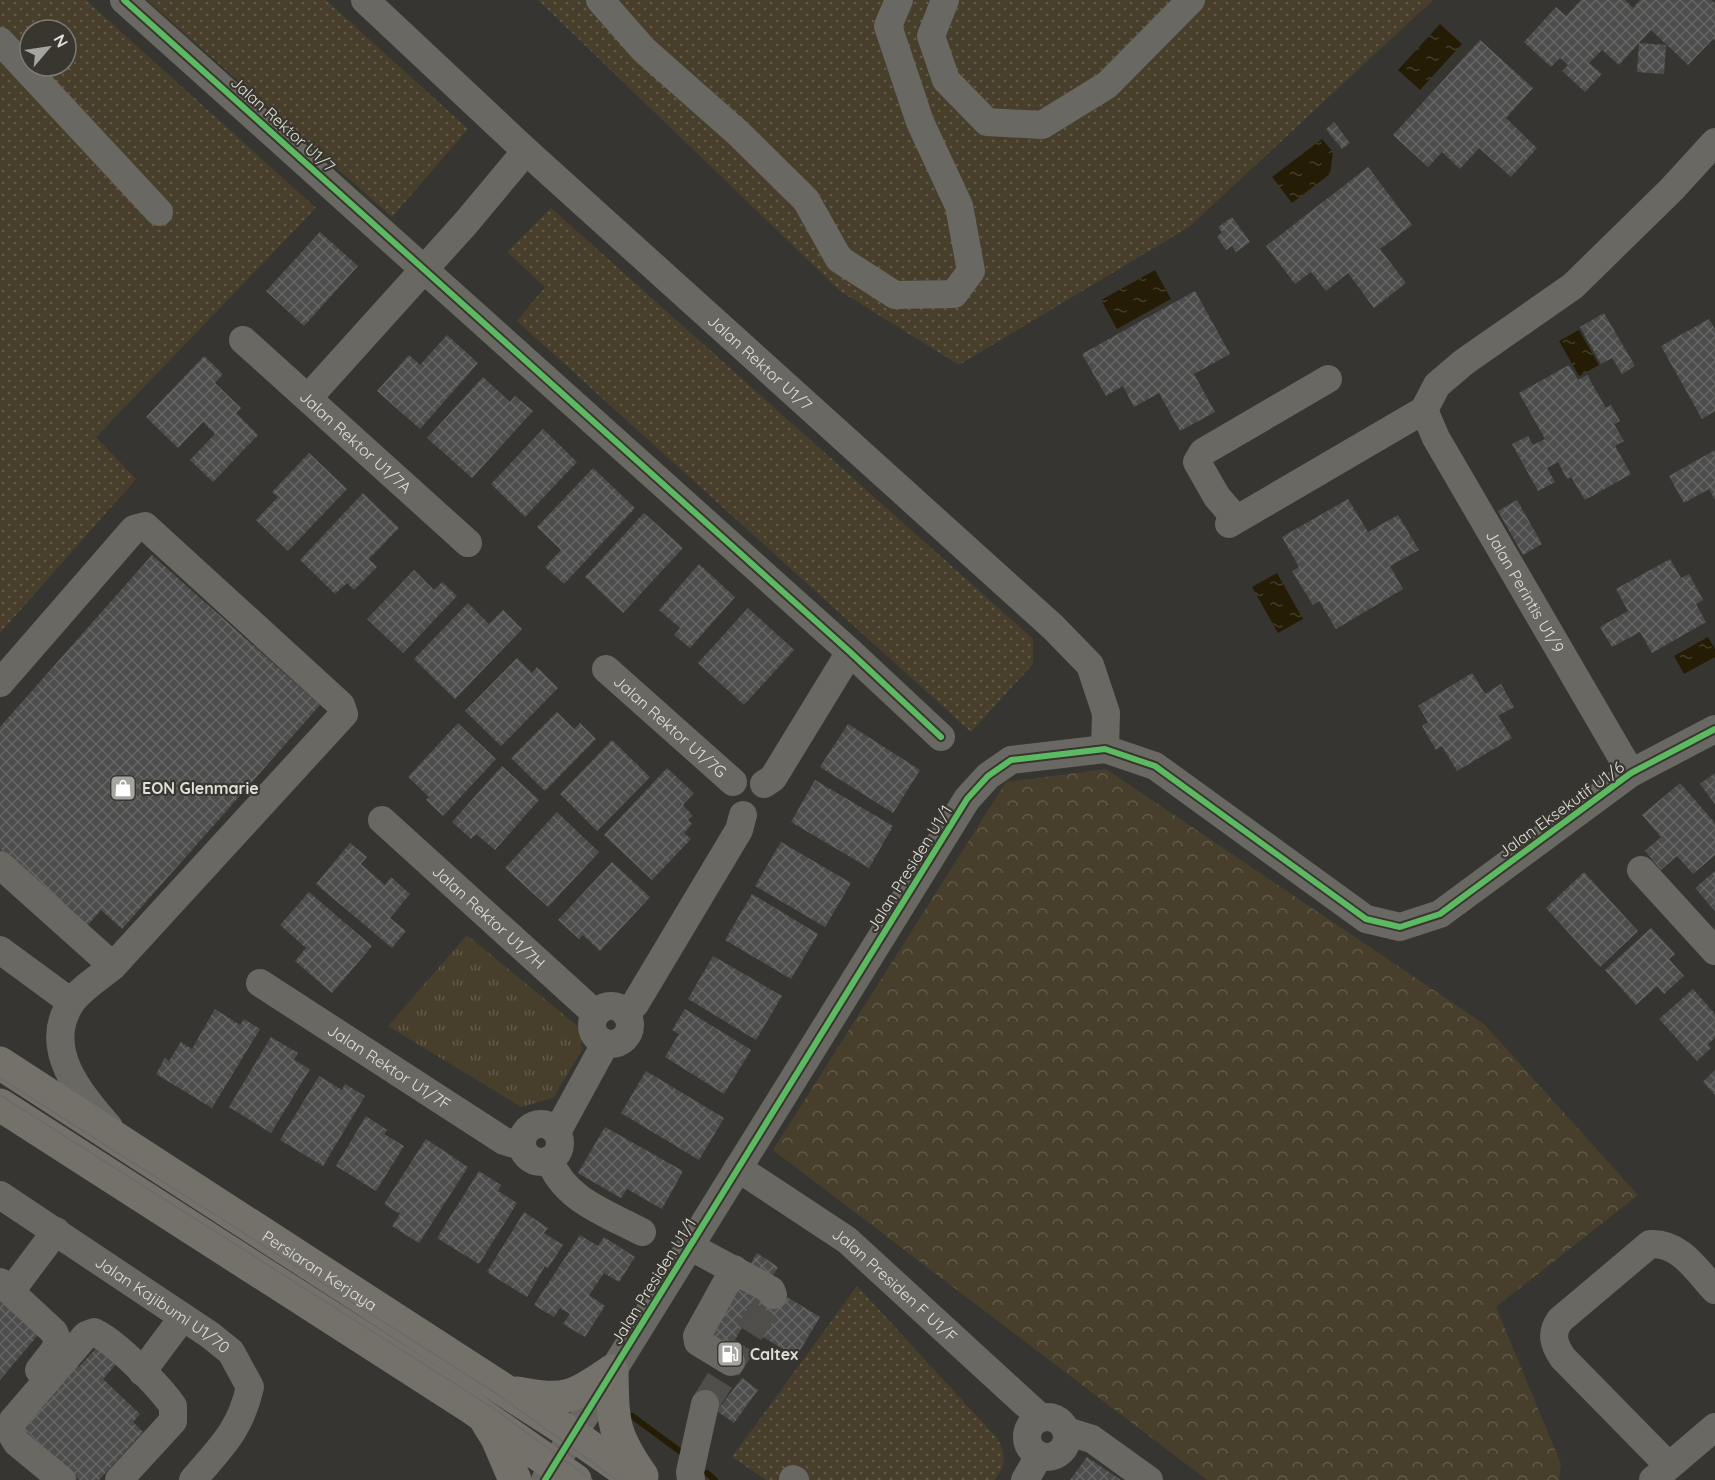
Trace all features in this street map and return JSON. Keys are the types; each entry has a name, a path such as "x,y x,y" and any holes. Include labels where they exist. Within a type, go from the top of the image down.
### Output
{"main road":[{"name":"Persiaran Kerjaya","path":"0,1063 119,1138 572,1434 638,1480"},
{"name":"Persiaran Kerjaya","path":"0,1105 482,1415 558,1475"},
{"path":"502,1389 550,1399 563,1398 580,1392 612,1371"},
{"path":"612,1371 614,1424 624,1450 644,1480"},
{"path":"482,1415 497,1438 515,1480"}],"street":[{"name":"Jalan Rektor U1/7","path":"124,0 850,652 941,737"},
{"name":"Jalan Rektor U1/7","path":"365,0 526,151 1053,627 1083,657 1090,665 1106,713 1105,749"},
{"path":"600,0 644,50 738,133 806,200 838,259 895,295 954,294 972,271 958,207 920,122 888,26 899,0"},
{"path":"945,0 932,36 946,81 987,122 1042,125 1107,85 1191,0"},
{"path":"0,41 159,212"},
{"path":"1328,379 1203,452 1197,462 1233,521 1424,410 1437,385 1464,362 1573,286 1672,189 1715,142"},
{"path":"308,398 526,151"},
{"name":"Jalan Rektor U1/7A","path":"243,340 468,543"},
{"name":"Jalan Perintis U1/9","path":"1424,410 1436,438 1631,773"},
{"path":"0,683 134,529 145,526 341,705 344,714 113,966 71,1002 62,1021 59,1047 84,1098 119,1138"},
{"path":"764,784 773,778 850,652"},
{"name":"Jalan Rektor U1/7G","path":"606,669 733,782"},
{"name":"Jalan Eksekutif U1/6","path":"1489,880 1542,837 1631,773 1715,729"},
{"name":"Jalan Presiden U1/1","path":"558,1475 572,1434 691,1247 967,799 988,776 1011,760 1105,749 1155,766 1366,919 1400,927 1440,914 1489,880"},
{"path":"749,776 764,784 768,796 765,807 755,815 743,815 732,808 728,795 733,782 749,776"},
{"path":"625,1013 635,1004 739,830 743,815"},
{"name":"Jalan Rektor U1/7H","path":"382,820 596,1014"},
{"path":"0,865 113,966"},
{"path":"1641,870 1715,951"},
{"path":"0,950 71,1002"},
{"name":"Jalan Rektor U1/7F","path":"260,983 504,1141 522,1146"},
{"path":"610,1006 625,1013 630,1024 627,1036 617,1044 605,1044 593,1031 596,1014 610,1006"},
{"path":"557,1132 605,1044"},
{"path":"534,1125 547,1125 557,1132 560,1144 550,1160 532,1160 527,1157 522,1146 524,1133 534,1125"},
{"path":"550,1160 555,1173 579,1199 642,1232"},
{"name":"Jalan Presiden F U1/F","path":"738,1168 847,1240 1041,1418 1053,1418 1066,1431 1092,1439 1149,1480"},
{"name":"Jalan Kajibumi U1/70","path":"0,1195 183,1317 231,1352 250,1387 243,1414 231,1435 193,1480"},
{"path":"0,1414 54,1351 58,1342 54,1332 6,1286 56,1232"},
{"path":"1715,1290 1677,1249 1667,1244 1650,1244 1560,1320 1554,1328 1555,1347 1563,1358 1661,1473 1715,1427"},
{"path":"691,1247 771,1290 773,1295"},
{"path":"730,1362 698,1342 697,1336 734,1269"},
{"path":"142,1372 183,1317"},
{"path":"62,1480 16,1443 10,1432 13,1419 86,1335 94,1332 102,1336 142,1372 173,1406 173,1421 119,1480"},
{"path":"691,1480 690,1472 705,1404"},
{"path":"1041,1418 1030,1425 1026,1437 1030,1448 1032,1468 1058,1454 1066,1444 1066,1431"}],"green space":[{"path":"0,0 86,0 316,208 96,437 136,479 0,633"},
{"path":"147,0 326,0 468,129 392,217"},
{"path":"538,0 1433,0 1189,227 959,365 840,291"},
{"path":"551,208 1033,639 1033,664 971,732 517,321 545,287 507,252"},
{"path":"1106,769 1484,1024 1638,1195 1496,1307 1561,1464 1559,1480 1207,1480 773,1150 1006,782"},
{"path":"467,935 581,1029 582,1050 553,1098 521,1107 388,1026"},
{"path":"857,1286 997,1438 1004,1460 995,1480 766,1480 732,1457"}],"water":[{"path":"1440,24 1462,44 1420,90 1398,70"},
{"path":"1322,139 1333,152 1330,174 1292,203 1272,177"},
{"path":"1155,270 1171,299 1117,329 1101,300"},
{"path":"1579,330 1599,365 1579,376 1559,341"},
{"path":"1277,573 1303,619 1278,633 1252,587"},
{"path":"1708,637 1715,649 1715,657 1684,674 1674,656"}],"building":[{"path":"1581,0 1625,0 1633,8 1640,0 1711,0 1715,3 1715,41 1713,39 1688,65 1651,30 1619,65 1602,50 1589,63 1602,74 1585,92 1562,71 1568,65 1560,58 1551,67 1524,42 1556,7 1566,16"},
{"path":"1480,40 1533,88 1506,118 1537,148 1511,177 1479,148 1460,169 1442,152 1428,167 1393,135"},
{"path":"1639,43 1666,45 1664,74 1637,72"},
{"path":"1334,122 1350,143 1342,149 1326,129"},
{"path":"1368,167 1412,225 1380,249 1406,283 1374,308 1348,273 1326,291 1311,272 1295,284 1266,246"},
{"path":"1232,217 1250,242 1236,252 1232,246 1226,250 1217,237 1222,232 1218,227"},
{"path":"320,232 358,266 304,326 266,291"},
{"path":"1195,291 1230,354 1194,374 1215,412 1180,431 1159,393 1134,407 1123,386 1106,396 1082,354"},
{"path":"1604,313 1635,366 1622,374 1612,358 1601,364 1580,327"},
{"path":"1709,319 1715,329 1715,411 1702,419 1661,346"},
{"path":"447,335 478,363 420,429 377,391 409,355 420,365"},
{"path":"204,356 223,374 215,383 241,408 236,413 258,435 213,482 190,460 215,434 203,422 178,448 146,417"},
{"path":"1569,365 1578,380 1587,375 1606,408 1611,405 1620,421 1614,424 1624,441 1615,446 1631,474 1585,500 1571,477 1567,479 1558,462 1547,468 1555,482 1538,491 1512,444 1528,436 1533,445 1545,439 1519,393"},
{"path":"483,377 510,402 515,396 533,411 472,478 427,438"},
{"path":"543,429 577,462 525,517 491,484"},
{"path":"1715,450 1715,500 1709,489 1684,503 1669,476"},
{"path":"309,453 347,489 288,551 256,520 278,497 272,492"},
{"path":"593,468 635,508 564,584 545,567 561,550 537,527"},
{"path":"363,493 399,528 369,559 377,567 354,590 347,583 335,594 300,560"},
{"path":"1348,499 1368,532 1398,515 1419,550 1390,566 1403,589 1336,629 1319,601 1313,605 1292,571 1299,567 1282,537"},
{"path":"1517,500 1542,544 1523,555 1498,511"},
{"path":"644,513 683,548 623,613 585,577"},
{"name":"EON Glenmarie","path":"152,555 320,705 122,929 101,910 87,926 0,849 0,727"},
{"path":"1670,559 1681,578 1689,574 1703,600 1696,604 1706,622 1652,653 1640,632 1612,647 1600,627 1628,611 1616,589"},
{"path":"699,564 735,597 690,648 674,635 680,628 659,610"},
{"path":"414,570 434,590 442,582 457,596 403,653 367,619"},
{"path":"468,603 489,624 503,610 522,629 455,699 414,659"},
{"path":"748,608 794,650 744,705 698,663"},
{"path":"517,658 532,673 537,667 558,688 501,746 465,711"},
{"path":"1472,673 1485,694 1501,684 1514,707 1498,716 1512,738 1457,771 1442,746 1436,750 1422,726 1428,722 1418,706"},
{"path":"557,712 574,729 580,723 596,739 545,791 511,758"},
{"path":"458,723 496,759 443,816 426,800 429,797 408,777"},
{"path":"848,724 920,770 893,813 820,767"},
{"path":"612,740 650,777 597,831 560,794"},
{"path":"502,766 539,800 495,850 476,834 471,839 452,822"},
{"path":"667,768 694,793 683,805 693,816 688,820 692,824 684,833 691,839 652,880 604,835"},
{"path":"1715,773 1715,804 1700,784"},
{"path":"815,780 893,826 869,868 791,822"},
{"path":"1680,783 1715,823 1715,855 1693,874 1677,856 1661,870 1645,851 1661,837 1642,815"},
{"path":"557,812 599,852 548,907 505,868"},
{"path":"781,842 851,883 825,927 755,886"},
{"path":"350,843 367,857 361,864 385,885 391,877 410,894 390,918 406,931 392,948 316,884"},
{"path":"612,862 650,897 600,951 583,935 579,939 558,920"},
{"path":"1715,871 1715,911 1695,888"},
{"path":"1584,872 1638,931 1600,967 1546,908"},
{"path":"309,892 372,946 332,993 295,961 306,948 280,925"},
{"path":"752,894 818,934 791,979 725,940"},
{"path":"1651,928 1675,954 1669,959 1684,976 1664,994 1657,986 1636,1005 1605,970"},
{"path":"713,956 782,996 756,1040 688,999"},
{"path":"1693,989 1715,1014 1715,1038 1708,1044 1711,1048 1697,1061 1659,1019"},
{"path":"215,1009 240,1025 244,1019 260,1029 212,1108 156,1074 165,1058 169,1061 181,1042 192,1049"},
{"path":"685,1009 751,1050 724,1094 665,1057 679,1034 672,1030"},
{"path":"271,1037 298,1053 294,1060 310,1069 271,1133 229,1107"},
{"path":"1715,1070 1715,1095 1703,1082"},
{"path":"646,1071 724,1118 699,1160 621,1113"},
{"path":"319,1076 342,1090 345,1084 365,1096 323,1166 280,1140"},
{"path":"366,1116 387,1130 384,1134 404,1146 376,1191 336,1166"},
{"path":"605,1127 683,1171 662,1209 627,1189 621,1198 578,1173"},
{"path":"426,1139 468,1167 419,1243 392,1226 400,1214 384,1204"},
{"path":"479,1171 501,1185 498,1191 517,1203 479,1264 437,1238"},
{"path":"524,1212 548,1228 544,1233 563,1245 548,1268 545,1266 527,1297 487,1272"},
{"path":"580,1235 598,1246 604,1237 635,1257 619,1282 604,1273 589,1295 605,1306 585,1337 563,1324 570,1314 560,1308 554,1317 534,1305"},
{"path":"757,1253 778,1267 761,1296 781,1307 787,1297 820,1317 796,1357 763,1337 766,1332 746,1321 729,1350 707,1337"},
{"path":"0,1293 43,1329 0,1380"},
{"path":"100,1344 119,1361 103,1379 140,1414 133,1422 143,1432 99,1480 79,1480 17,1423 73,1361 79,1367"},
{"path":"742,1378 758,1390 734,1423 717,1411"},
{"path":"1087,1457 1109,1472 1121,1480 1070,1480"}],"waterway":[{"path":"632,1416 685,1455"},
{"path":"707,1473 715,1480"}],"tunnel":[{"path":"705,1404 773,1295"}],"tram line":[{"path":"0,1078 497,1394 617,1480"},
{"path":"0,1095 490,1406 592,1480"}],"cycle path":[{"path":"124,0 850,652 941,737"},
{"path":"545,1480 967,799 988,776 1011,760 1105,749 1155,766 1366,919 1400,927 1440,914 1631,773 1715,729"}],"place":[{"name":"EON Glenmarie","path":"123,788"},
{"name":"Caltex","path":"730,1354"}]}
